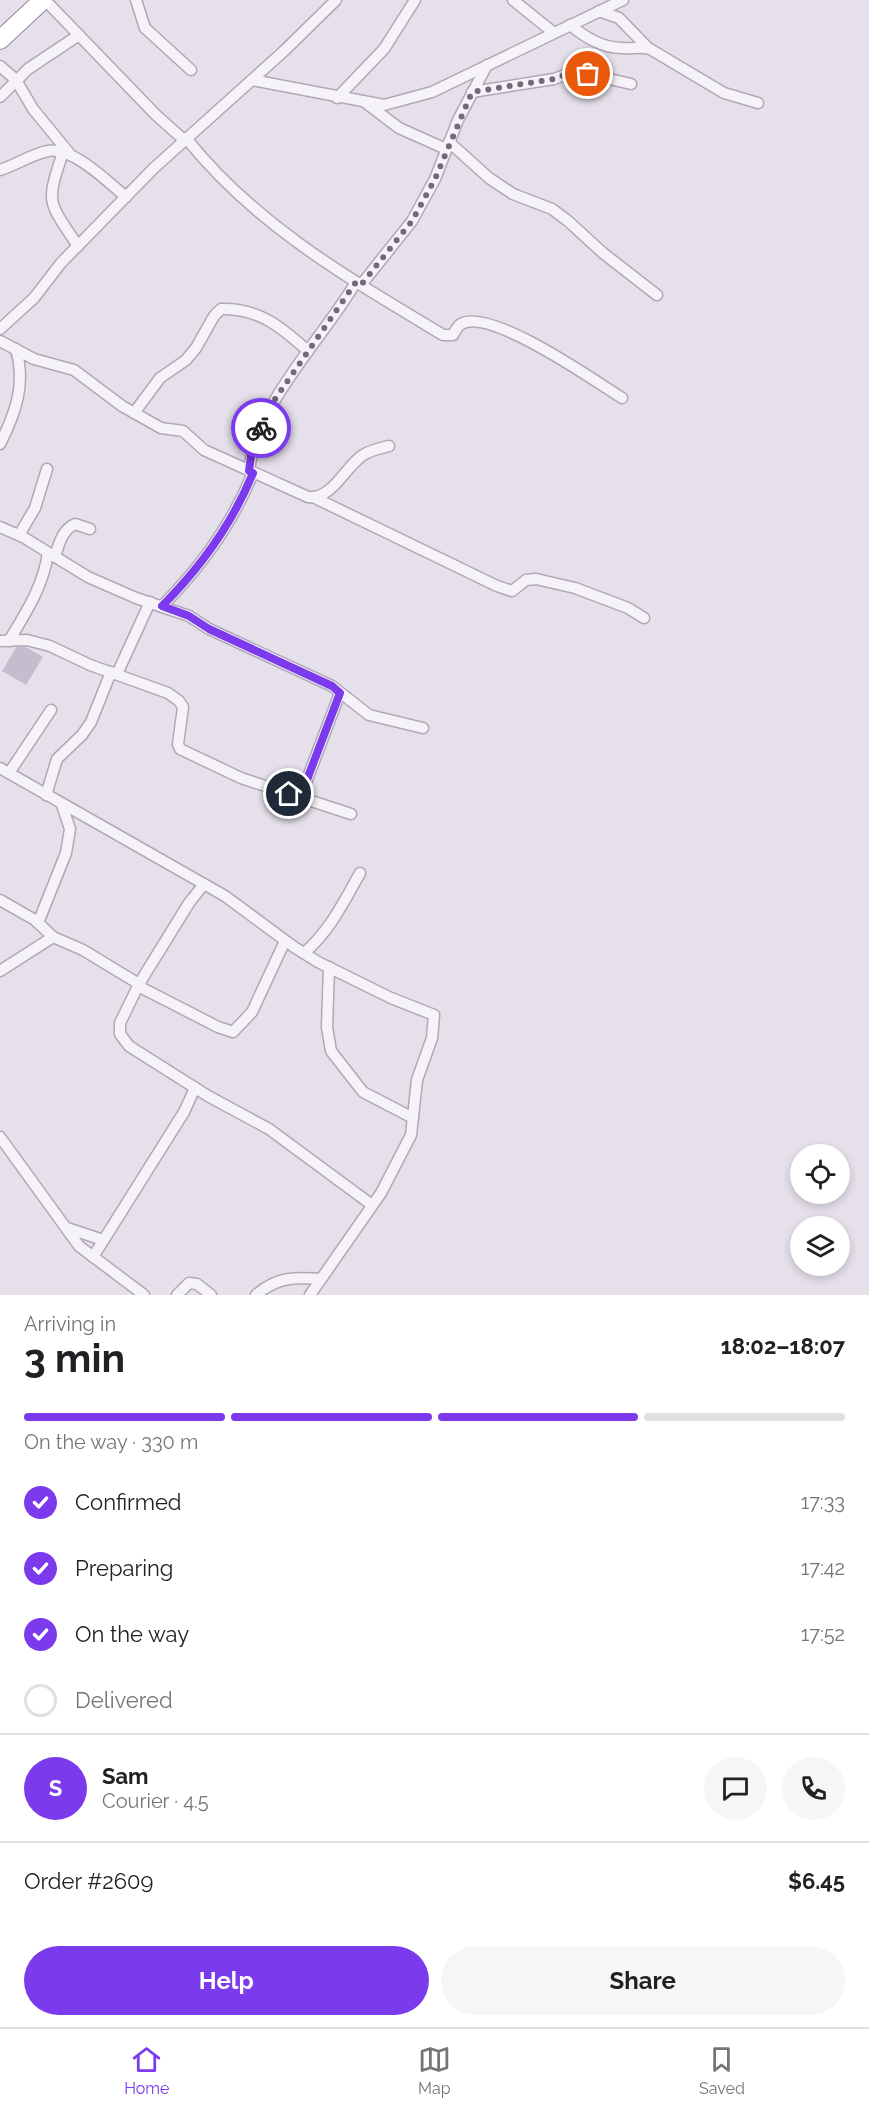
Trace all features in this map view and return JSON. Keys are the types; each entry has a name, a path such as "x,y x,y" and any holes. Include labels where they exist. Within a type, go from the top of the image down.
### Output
{"highway":[{"path":"0,40 44,0"}],"street":[{"path":"44,0 156,115 185,139 213,169 283,232 358,284 443,335 453,335 459,326 468,322 514,331 622,398"},
{"path":"136,0 145,27 191,70"},
{"path":"0,329 34,298 78,246 185,139 252,80 336,0"},
{"path":"337,98 384,49 414,0"},
{"path":"513,0 554,33"},
{"path":"252,80 337,98 384,105 410,99 554,33 601,7 622,0"},
{"path":"601,7 619,18 648,48 724,93 758,103"},
{"path":"570,25 599,44 620,48 648,48"},
{"path":"0,97 16,80 79,35"},
{"path":"162,606 202,560 236,512 251,472 252,448 271,405 358,284 412,221 435,179 472,92 487,65"},
{"path":"0,66 16,80 33,109 67,153 126,197"},
{"path":"472,92 554,79 570,73 588,74 631,84"},
{"path":"366,103 399,128 448,146 513,194 552,209 657,295"},
{"path":"0,170 46,151 67,153"},
{"path":"67,153 50,194 55,212 78,246"},
{"path":"134,413 160,378 186,360 196,348 214,316 221,309 260,315 276,323 308,351"},
{"path":"0,341 34,359 85,376 134,413 161,428 183,431 204,450 313,497 497,586 512,591 525,580 536,579 575,588 628,608 644,618"},
{"path":"0,444 9,426 22,387 16,349"},
{"path":"313,497 327,492 362,456 390,446"},
{"path":"19,535 35,508 47,469"},
{"path":"4,641 36,597 51,555 61,537 71,525 75,524 90,529"},
{"path":"0,527 19,535 88,577 189,616 209,629 332,686 369,714 423,728"},
{"path":"46,795 57,759 82,735 91,722 150,602"},
{"path":"4,641 27,640 50,646 71,657 168,693 179,701 183,716 178,744 180,748 241,777 351,814"},
{"path":"300,798 340,693"},
{"path":"51,710 5,770 225,896 304,953 391,998 434,1015 432,1038 417,1080 411,1135 372,1205 310,1295"},
{"path":"38,923 66,853 70,828 62,804"},
{"path":"304,953 318,941 360,873"},
{"path":"204,884 189,903 139,985 120,1023 120,1035 129,1046 195,1088 269,1129 372,1205"},
{"path":"0,900 15,906 53,937 83,950 139,985 218,1028 235,1031 252,1012 285,941"},
{"path":"0,971 53,937"},
{"path":"329,967 327,1028 331,1051 363,1092 413,1118"},
{"path":"93,1257 184,1112 195,1088"},
{"path":"0,1137 79,1246 144,1295"},
{"path":"66,1228 103,1240"},
{"path":"256,1295 270,1284 283,1279 321,1279"},
{"path":"177,1295 189,1283 197,1284 211,1295"}],"building":[{"path":"19,643 43,657 26,685 2,671"}],"way so far":[{"path":"261,428 271,405 356,282 361,285 412,221 435,179 458,120 472,92 554,79 570,73 588,74"}],"route":[{"path":"261,428 252,448 249,471 253,473 236,512 202,560 162,606 189,616 209,629 314,677 340,693 300,798 289,794"}]}
